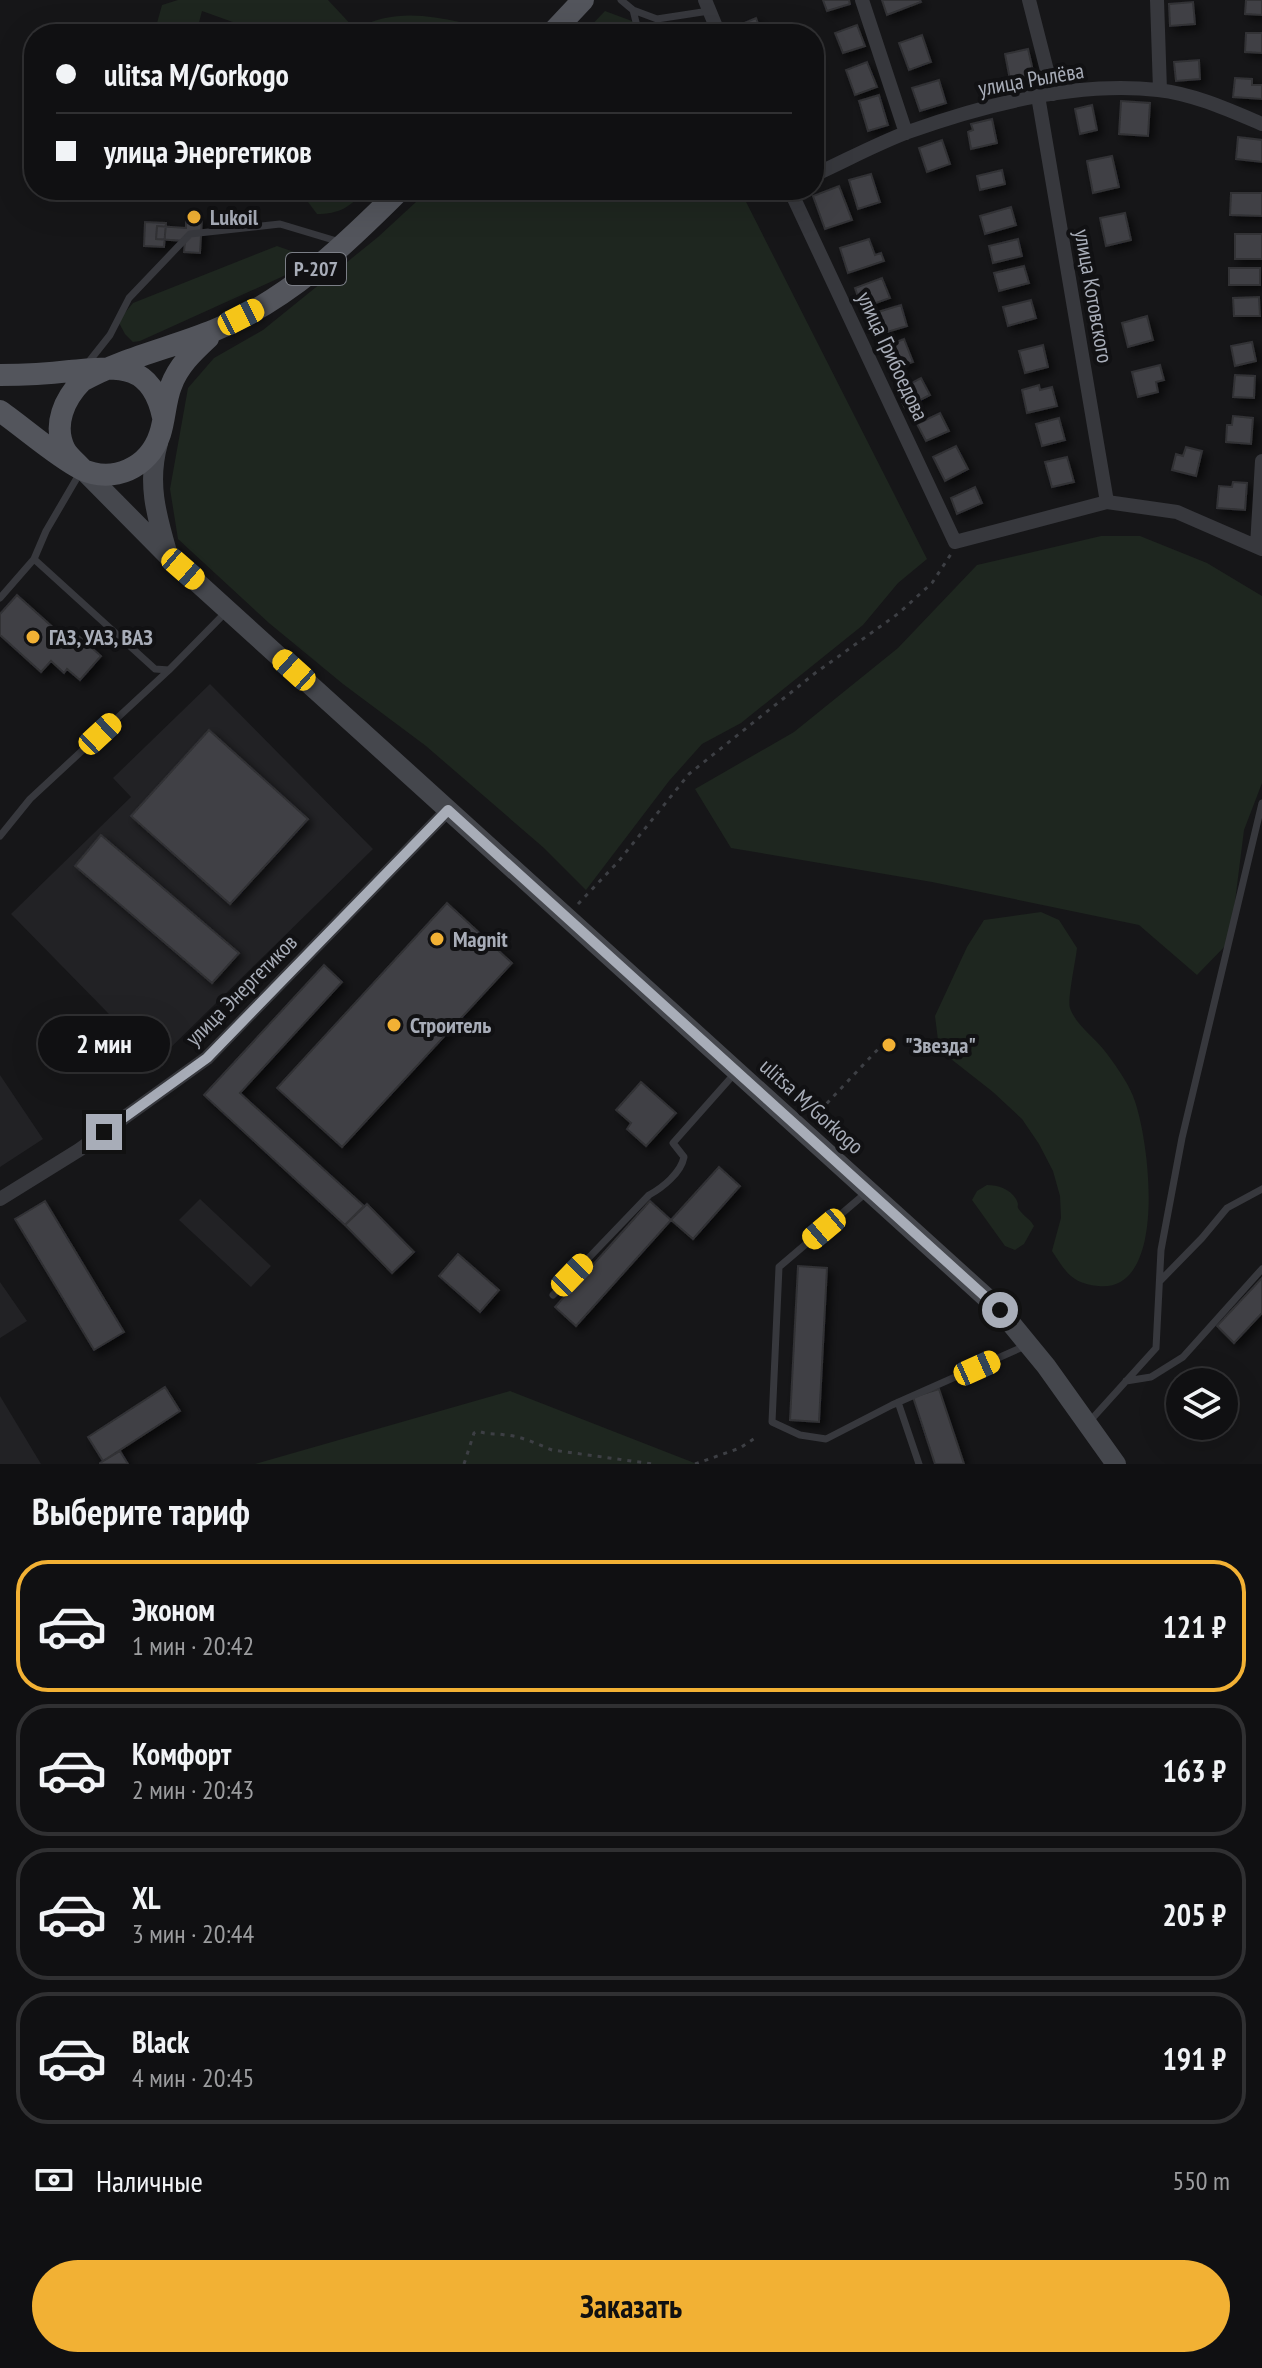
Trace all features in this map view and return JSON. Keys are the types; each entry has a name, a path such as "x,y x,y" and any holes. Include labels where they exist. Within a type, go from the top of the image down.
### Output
{"main road":[{"path":"560,24 583,0"},
{"name":"Р-207","path":"82,469 65,449 60,428 62,410 82,381 218,329 264,305 313,272 390,200"},
{"name":"Р-207","path":"0,411 82,469 113,476 129,470 150,455 161,428 171,385 187,358 218,329"},
{"path":"114,367 133,372 145,380 160,403 161,428 152,465 152,486 154,508 168,556"},
{"name":"Р-207","path":"0,375 114,367"},
{"name":"ulitsa M/Gorkogo","path":"82,469 168,556 1000,1310 1089,1423 1116,1464"}],"street":[{"path":"862,0 906,133"},
{"name":"улица Котовского","path":"1029,0 1107,502"},
{"path":"1157,0 1160,90"},
{"path":"707,5 715,24"},
{"name":"улица Рылёва","path":"824,170 906,133 984,109 1086,89 1160,90 1213,103 1262,124"},
{"name":"улица Грибоедова","path":"795,200 955,542"},
{"path":"955,542 1107,502 1177,512 1259,548 1262,461"},
{"name":"улица Энергетиков","path":"0,1199 79,1150 207,1058 448,810"}],"lane":[{"path":"621,0 633,10 657,19 707,5"},
{"path":"633,10 636,24"},
{"path":"81,370 97,355 129,298 190,234 280,224 345,244"},
{"path":"0,598 34,559 46,531 82,469"},
{"path":"34,559 155,669 169,670"},
{"path":"0,836 30,799 169,670 228,610"},
{"path":"1089,1423 1156,1348 1161,1250 1182,1138 1262,803"},
{"path":"553,1295 649,1195 660,1189 683,1165 684,1157 673,1143 738,1071"},
{"path":"1160,1281 1227,1208 1262,1189"},
{"path":"869,1190 779,1267 772,1422 800,1435 826,1439 898,1402 1029,1345"},
{"path":"1126,1381 1151,1377 1183,1357 1262,1269"},
{"path":"898,1402 919,1464"}],"path":[{"path":"578,904 618,862 689,774 814,674 899,613 938,577 955,542"},
{"path":"802,1130 881,1046"},
{"path":"464,1464 474,1433 478,1431 489,1435 514,1436 574,1455 653,1464"},
{"path":"695,1464 740,1448 758,1436"}],"shaded area":[{"path":"178,0 328,0 350,24 238,24 202,11 199,24 157,24 162,5"},
{"path":"605,11 640,24 593,24"},
{"path":"415,15 468,24 368,24 395,16"},
{"path":"306,200 356,200 332,213 317,214"},
{"path":"418,200 745,200 927,559 898,583 863,625 741,723 702,744 669,781 586,890 544,848 426,746 269,623 178,539 170,489 188,388 214,358 263,330 378,237"},
{"path":"277,246 294,252 288,274 140,341 133,342 118,321 133,303"},
{"path":"1101,536 1140,536 1207,563 1262,596 1262,783 1244,830 1230,941 1197,975 1139,925 932,882 731,848 695,789 794,732 898,648 977,565"},
{"path":"210,684 373,849 156,1062 11,914 131,797 113,778"},
{"path":"1041,912 1059,920 1077,948 1070,1008 1076,1020 1116,1066 1133,1096 1139,1116 1148,1175 1145,1240 1136,1265 1121,1282 1098,1286 1081,1282 1061,1265 1052,1251 1061,1218 1060,1196 1053,1171 1039,1144 1022,1119 951,1059 938,1040 935,1016 967,947 984,920"},
{"path":"0,1075 43,1139 0,1167"},
{"path":"987,1185 1010,1193 1016,1199 1019,1210 1034,1226 1024,1244 1015,1250 1005,1246 972,1200 977,1191"},
{"path":"200,1199 271,1266 251,1287 179,1220"},
{"path":"0,1282 27,1321 0,1338"},
{"path":"510,1391 697,1464 255,1464"},
{"path":"0,1396 41,1464 0,1464"}],"building":[{"path":"823,0 849,0 850,4 827,11"},
{"path":"882,0 920,0 921,2 887,15"},
{"path":"1246,0 1262,0 1262,15 1245,14"},
{"path":"1193,2 1195,24 1170,26 1169,4"},
{"path":"756,18 758,24 742,24"},
{"path":"857,25 865,46 843,53 835,33"},
{"path":"1246,33 1262,33 1262,53 1245,52"},
{"path":"922,35 931,62 909,70 899,43"},
{"path":"1028,49 1034,75 1010,80 1005,54"},
{"path":"1199,60 1200,79 1176,81 1174,62"},
{"path":"867,62 877,87 855,95 846,70"},
{"path":"1235,78 1252,79 1252,85 1262,85 1262,99 1233,97"},
{"path":"939,80 946,103 920,111 912,88"},
{"path":"879,95 888,125 868,131 859,101"},
{"path":"1121,101 1150,103 1148,136 1119,134"},
{"path":"1092,105 1097,130 1080,134 1075,109"},
{"path":"992,119 997,143 971,149 968,132 973,130 971,124"},
{"path":"1238,137 1262,140 1262,162 1236,159"},
{"path":"942,140 950,164 927,172 919,148"},
{"path":"1112,156 1119,187 1093,193 1087,161"},
{"path":"1002,170 1005,184 980,190 977,176"},
{"path":"871,174 880,202 858,209 849,180"},
{"path":"839,186 852,220 825,229 814,200 824,200 824,192"},
{"path":"1231,193 1262,193 1262,216 1230,215"},
{"path":"1011,207 1016,225 985,234 980,216"},
{"path":"1125,213 1131,240 1106,246 1100,218"},
{"path":"186,217 202,218 200,253 184,252 185,241 156,239 157,226 186,228"},
{"path":"145,222 166,223 164,247 144,246"},
{"path":"1235,234 1262,234 1262,259 1235,259"},
{"path":"869,239 875,255 881,253 884,261 848,273 840,248"},
{"path":"1018,239 1022,256 993,263 989,246"},
{"path":"1024,266 1029,283 999,291 994,273"},
{"path":"1229,268 1260,268 1260,285 1229,285"},
{"path":"882,278 890,298 862,308 855,288"},
{"path":"1259,297 1260,316 1234,316 1233,298"},
{"path":"1031,300 1036,318 1008,326 1003,307"},
{"path":"901,305 907,326 874,336 868,315"},
{"path":"1147,316 1153,340 1128,347 1122,323"},
{"path":"904,339 913,362 891,370 883,347"},
{"path":"1252,342 1256,361 1235,366 1231,346"},
{"path":"1043,345 1048,367 1025,373 1019,351"},
{"path":"1160,365 1164,380 1156,382 1158,392 1138,397 1132,372"},
{"path":"1235,375 1255,376 1254,398 1233,397"},
{"path":"921,378 930,395 905,408 896,391"},
{"path":"1039,385 1040,390 1052,387 1057,406 1027,413 1022,390"},
{"path":"940,413 949,431 926,441 917,424"},
{"path":"1233,416 1253,418 1251,444 1226,442 1227,425 1232,425"},
{"path":"1059,418 1065,440 1042,446 1036,424"},
{"path":"956,446 968,469 945,481 933,457"},
{"path":"1186,447 1202,451 1196,476 1172,470 1176,454 1183,456"},
{"path":"1067,457 1074,482 1052,487 1045,462"},
{"path":"1233,482 1247,483 1245,510 1217,508 1219,486 1232,487"},
{"path":"975,487 982,503 957,514 951,498"},
{"name":"ГАЗ, УАЗ, ВАЗ","path":"17,595 66,639 73,631 101,656 80,680 67,669 64,673 51,661 41,672 0,635 0,614"},
{"path":"209,730 308,819 230,904 131,816"},
{"path":"101,835 239,953 212,983 75,866"},
{"name":"Строитель","path":"447,903 512,963 342,1147 277,1088"},
{"path":"324,965 342,982 240,1093 364,1206 345,1225 204,1095"},
{"path":"641,1082 676,1113 646,1146 627,1129 631,1123 616,1110"},
{"path":"719,1167 740,1186 693,1239 671,1220"},
{"path":"45,1201 124,1332 94,1350 15,1219"},
{"path":"650,1201 671,1220 576,1326 555,1307"},
{"path":"367,1204 414,1252 392,1273 345,1225"},
{"path":"458,1254 499,1290 480,1312 439,1276"},
{"path":"798,1266 827,1268 819,1422 790,1420"},
{"path":"1262,1278 1262,1313 1234,1343 1217,1326"},
{"path":"165,1387 180,1411 103,1461 88,1437"},
{"path":"939,1389 964,1464 935,1464 913,1397"},
{"path":"120,1451 128,1464 100,1464 100,1463"}],"place":[{"name":"Lukoil","path":"194,217"},
{"name":"ГАЗ, УАЗ, ВАЗ","path":"33,637"},
{"name":"Magnit","path":"437,939"},
{"name":"Строитель","path":"394,1025"},
{"name":"\"Звезда\"","path":"889,1045"}],"route":[{"path":"104,1132 207,1058 448,810 1000,1310"}]}
